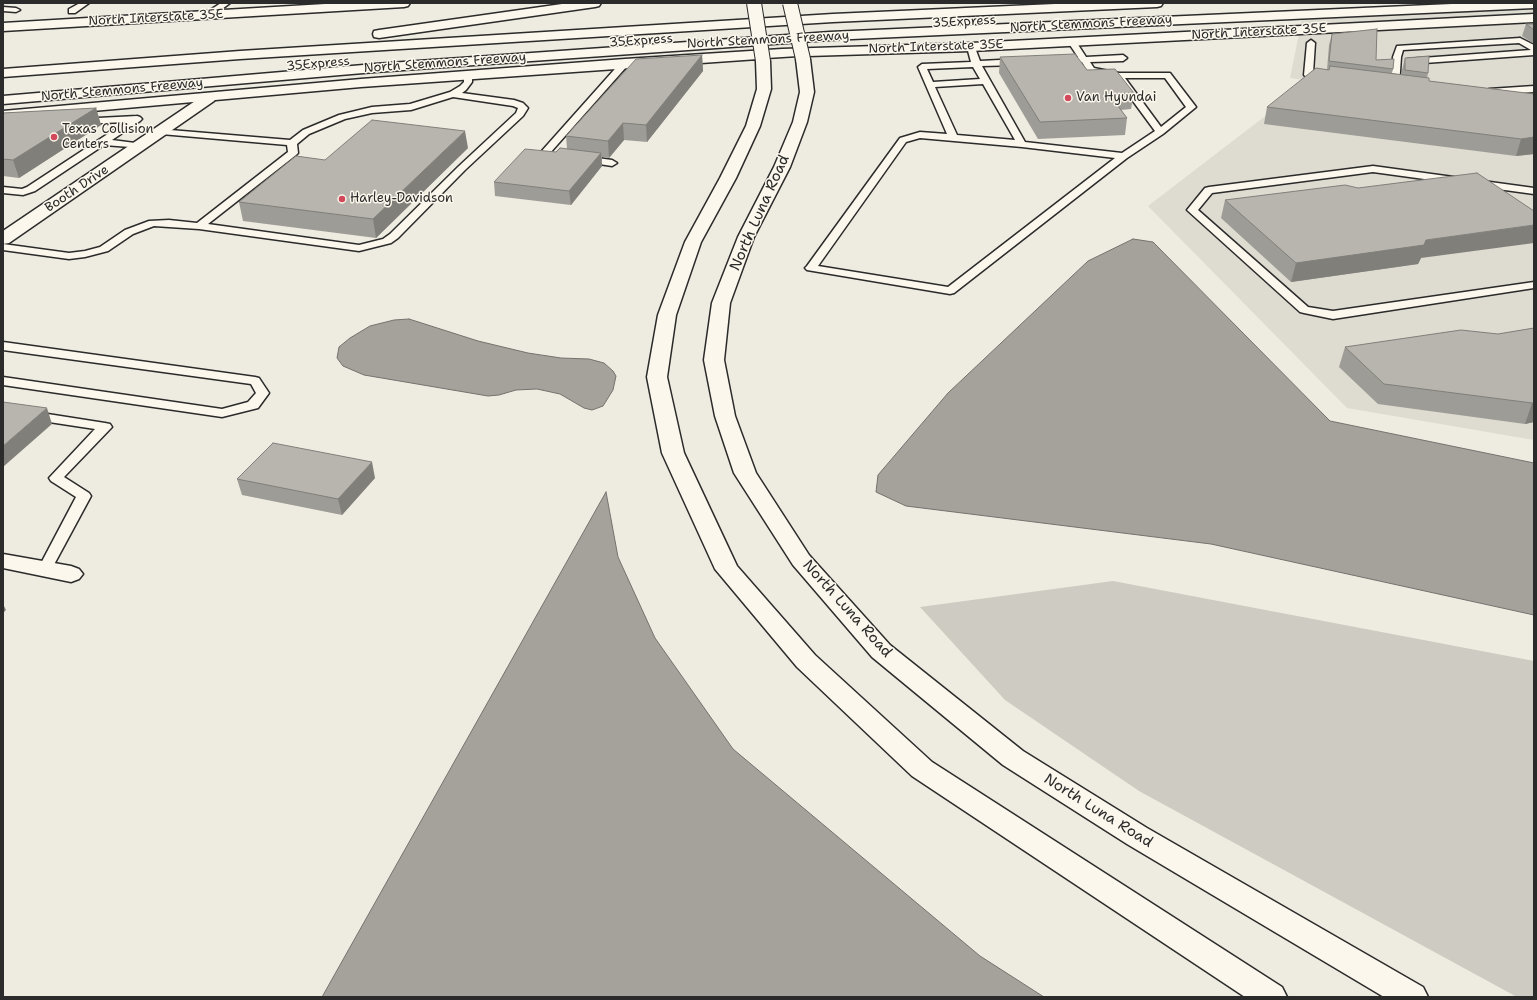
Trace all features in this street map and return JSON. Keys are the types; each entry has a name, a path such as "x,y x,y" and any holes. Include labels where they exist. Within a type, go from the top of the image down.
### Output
{"main road":[{"name":"North Interstate 35E","path":"3,27 207,16 404,3"},
{"path":"240,55 595,3"},
{"path":"754,3 763,61 764,89 753,126 728,178 693,242 667,315 657,377 673,453 727,569 806,661 922,769 1271,997"},
{"name":"North Luna Road","path":"790,3 803,59 807,92 800,122 782,168 746,237 722,303 714,360 725,416 745,473 749,480 801,560 881,651 1014,758 1137,836 1412,997"},
{"name":"North Stemmons Freeway","path":"3,73 240,55 833,18 1157,3"},
{"name":"35Express","path":"3,91 382,58 821,29 1070,17 1302,9 1400,3"},
{"name":"North Stemmons Freeway","path":"3,100 375,68 685,45 838,36 1534,4"},
{"name":"North Interstate 35E","path":"3,115 209,98 361,83 782,53 971,47 1534,18"},
{"path":"685,45 744,47 1241,26 1391,25"},
{"name":"Booth Drive","path":"3,239 209,98"},
{"path":"3,561 71,574"}],"lane":[{"path":"72,11 85,3"},
{"path":"207,16 226,3"},
{"path":"3,9 16,10"},
{"path":"1395,86 1396,62 1400,48 1520,40 1534,48"},
{"path":"1072,42 1091,70 1119,76 1167,75 1191,108 1160,132 1124,156 950,292 811,268 903,140 920,135 953,137 1124,156"},
{"path":"1311,43 1308,75 1340,79"},
{"path":"971,47 976,64 1022,144"},
{"path":"1396,62 1534,52"},
{"path":"1069,60 1123,58"},
{"path":"953,137 922,67 1030,62"},
{"path":"612,163 542,155 625,63"},
{"path":"161,131 292,143 306,132 342,117 372,110 411,107 453,94 463,88 468,82 468,75"},
{"path":"1119,76 1160,132"},
{"path":"929,85 986,81"},
{"path":"1482,92 1534,89"},
{"path":"3,246 69,256 85,254 104,249 129,232 153,223 199,226 359,248 387,242 462,168 520,114 523,108 514,103 453,94"},
{"path":"32,113 33,120 45,121"},
{"path":"3,190 27,192 137,119 74,122"},
{"path":"104,142 140,146"},
{"path":"199,226 293,153 292,143"},
{"path":"1534,190 1373,169 1209,190 1192,210 1304,310 1333,315 1534,285"},
{"path":"3,346 255,380 263,393 253,405 222,413 3,381"},
{"path":"3,411 105,427 56,478 84,496 45,569"}],"shaded area":[{"path":"1534,3 1534,440 1347,408 1148,206 1311,81 1290,78 1303,14"},
{"path":"1133,239 1153,242 1330,421 1534,463 1534,615 1211,544 906,506 876,492 878,475 948,393 1088,261"},
{"path":"409,319 478,341 528,353 561,358 589,359 604,363 616,376 613,390 603,406 592,410 584,408 560,394 537,389 516,390 499,395 488,396 364,375 343,366 337,358 339,347 350,338 370,326 394,320"},
{"path":"606,492 618,557 655,638 733,749 980,956 1044,997 322,997"},
{"path":"1113,581 1534,661 1534,997 1517,997 1139,791 1005,700 920,607"}],"building":[{"path":"1526,24 1534,24 1534,30"},
{"path":"1377,29 1376,60 1394,59 1393,69 1329,61 1332,34"},
{"name":"Van Hyundai","path":"1075,54 1087,70 1115,69 1134,93 1109,94 1127,118 1040,122 1000,57"},
{"path":"702,55 646,125 623,123 608,141 566,136 636,59"},
{"path":"1429,56 1428,73 1405,70 1405,58"},
{"path":"1330,66 1429,78 1429,81 1534,94 1534,137 1521,139 1267,107 1316,68 1329,70"},
{"path":"96,108 13,160 3,159 3,113"},
{"name":"Harley-Davidson","path":"372,120 465,131 373,219 239,202 296,156 325,160"},
{"path":"560,148 601,153 569,191 494,182 525,149 556,152"},
{"path":"1477,173 1534,211 1534,225 1426,240 1424,245 1296,263 1225,200 1345,185 1358,188"},
{"path":"1534,328 1534,403 1384,384 1345,347 1461,330 1498,334"},
{"path":"3,402 47,408 3,446"},
{"path":"273,443 372,462 338,499 237,479"}],"place":[{"name":"Van Hyundai","path":"1068,98"},
{"name":"Texas Collision Centers","path":"54,137"},
{"name":"Harley-Davidson","path":"342,199"}]}
